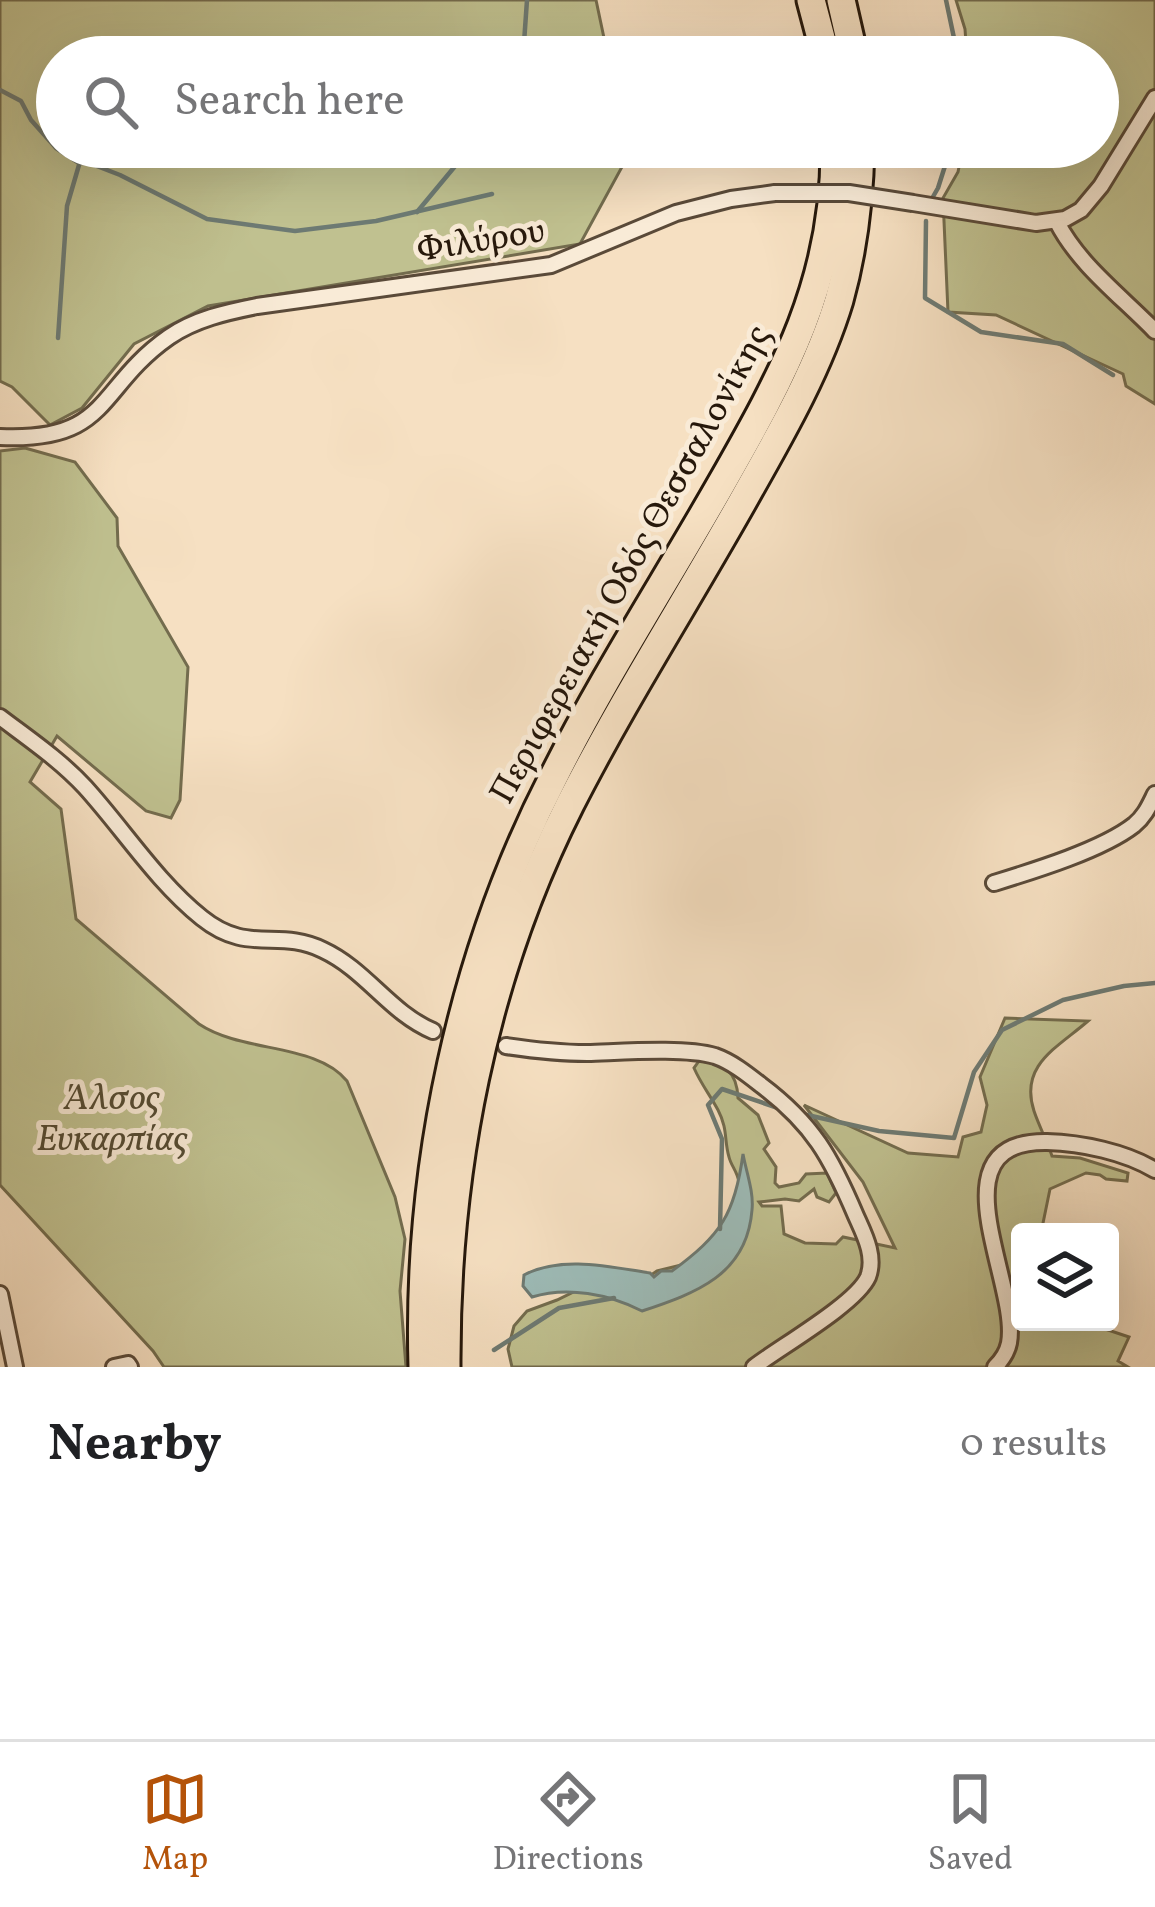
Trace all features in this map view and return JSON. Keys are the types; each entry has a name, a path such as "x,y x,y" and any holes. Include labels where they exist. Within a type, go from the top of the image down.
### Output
{"highway":[{"path":"811,0 820,36"},
{"path":"841,0 849,36"},
{"name":"Περιφερειακή Οδός Θεσσαλονίκης","path":"424,1367 429,1209 446,1100 485,943 554,776 731,467 794,347 826,248 835,168"},
{"name":"Περιφερειακή Οδός Θεσσαλονίκης","path":"446,1367 449,1244 462,1140 484,1038 515,939 583,779 771,452 817,358 848,263 859,168"}],"street":[{"path":"1119,155 1155,98"},
{"path":"1111,168 1081,210 1057,222 1081,258 1155,331"},
{"name":"Φιλύρου","path":"0,436 42,437 73,428 105,402 157,346 179,330 218,315 551,265 676,213 716,202 775,193 836,192 1029,223 1057,222"},
{"path":"0,717 69,771 172,889 214,926 238,938 302,941 325,950 356,969 416,1024 434,1031"},
{"path":"994,883 1108,842 1147,812 1155,794"},
{"path":"506,1046 549,1052 709,1055 742,1070 808,1126 832,1163 865,1236 870,1272 845,1301 754,1367"},
{"path":"995,1367 1005,1355 1010,1335 986,1189 1000,1154 1023,1143 1066,1143 1155,1169"},
{"path":"0,1294 15,1367"}],"green space":[{"path":"0,0 596,0 604,36 36,36 36,168 621,168 580,244 208,306 134,344 82,408 50,425 0,381"},
{"path":"956,0 1155,0 1155,404 1126,386 1123,374 996,315 948,312 943,198 959,168 1119,168 1119,36 966,36"},
{"name":"Άλσος Ευκαρπίας","path":"25,448 75,462 117,518 118,546 188,667 180,800 171,818 146,811 57,736 30,782 61,809 76,919 199,1024 236,1040 317,1060 347,1081 395,1197 405,1239 400,1291 406,1367 164,1367 0,1185 0,451"},
{"path":"1005,1018 1088,1021 1036,1069 1031,1095 1034,1111 1052,1156 1080,1158 1128,1173 1127,1181 1086,1173 1050,1189 1043,1223 1011,1223 1011,1331 1111,1331 1129,1337 1118,1361 1128,1367 512,1367 508,1349 514,1326 527,1311 610,1274 648,1277 714,1257 734,1211 739,1183 721,1117 694,1068 699,1061 728,1070 738,1098 758,1115 769,1143 764,1149 776,1167 779,1187 799,1183 806,1174 827,1173 836,1193 829,1202 817,1197 814,1189 799,1201 759,1202 781,1206 784,1234 805,1243 836,1244 843,1237 895,1248 863,1182 804,1105 908,1153 958,1157 963,1137 981,1132 987,1105 980,1077"}],"water":[{"path":"743,1154 752,1196 748,1232 729,1266 699,1288 642,1311 588,1294 532,1297 523,1286 524,1275 554,1265 603,1266 654,1277 672,1271 723,1222"}],"waterway":[{"path":"524,36 527,0"},
{"path":"946,0 954,36"},
{"path":"0,90 21,101 36,126"},
{"path":"58,338 67,206 78,168"},
{"path":"102,168 207,219 295,231 376,221 492,194"},
{"path":"417,212 454,168"},
{"path":"930,202 944,168"},
{"path":"926,221 925,298 981,332 1063,344 1113,375"},
{"path":"798,1113 879,1131 954,1138 974,1072 1002,1030 1063,1000 1155,983"},
{"path":"720,1229 722,1139 708,1105 722,1089 781,1109"},
{"path":"494,1350 559,1308 614,1298"}]}
